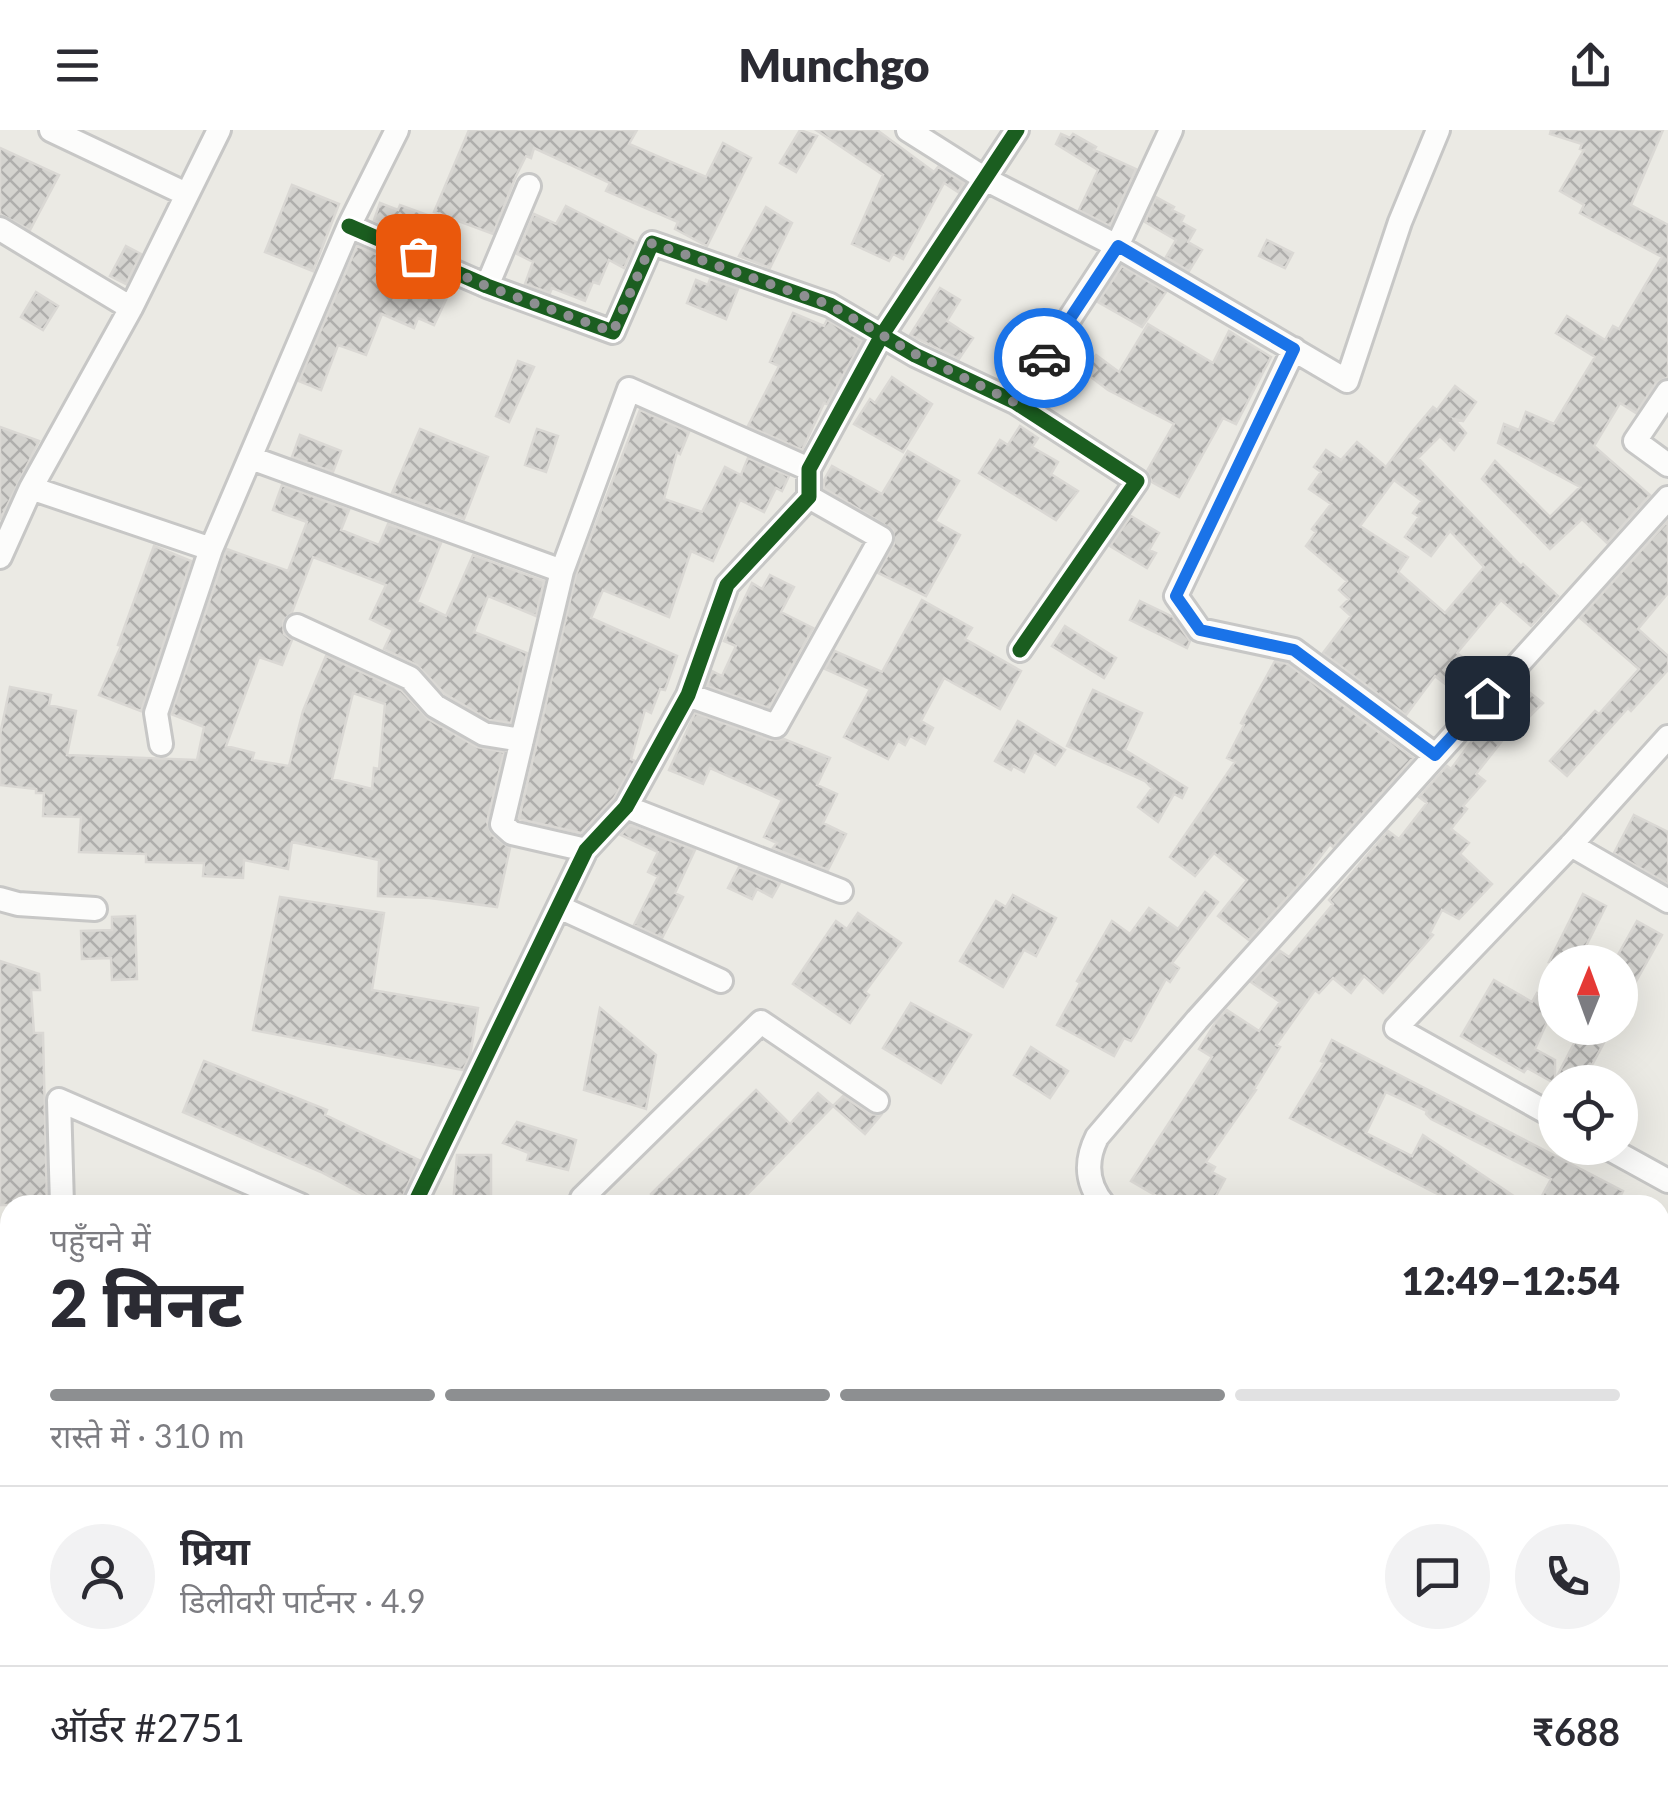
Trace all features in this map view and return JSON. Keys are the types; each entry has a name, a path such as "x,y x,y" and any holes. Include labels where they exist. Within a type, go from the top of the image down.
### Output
{"street":[{"path":"51,130 186,194"},
{"path":"0,557 31,488 131,308 219,130"},
{"path":"162,744 156,713 210,549 350,226 396,130"},
{"path":"908,130 987,180 1118,246 1347,381 1400,222 1438,130"},
{"path":"419,1195 586,850 626,807 688,695 726,585 808,498 809,469 882,335 1017,130"},
{"path":"1014,402 1118,246 1172,130"},
{"path":"486,286 530,186"},
{"path":"350,226 486,286 613,332 652,243 830,305 1014,402 1137,481 1020,650"},
{"path":"0,229 131,308"},
{"path":"1294,349 1176,596 1200,630 1294,650 1435,755"},
{"path":"586,850 512,833 502,824 562,571 628,389 809,469"},
{"path":"1668,392 1634,441 1668,466"},
{"path":"251,458 562,571"},
{"path":"31,488 210,549"},
{"path":"688,695 776,726 881,538 808,498"},
{"path":"1096,1195 1089,1172 1089,1153 1097,1137 1668,498"},
{"path":"298,626 410,678 435,706 484,734 522,740"},
{"path":"1538,1108 1396,1028 1572,845 1668,737"},
{"path":"626,807 842,891"},
{"path":"1572,845 1668,901"},
{"path":"0,898 18,904 95,909"},
{"path":"559,908 721,981"},
{"path":"585,1195 761,1022 877,1102"},
{"path":"62,1195 59,1100 277,1195"},
{"path":"1638,1164 1668,1181"}],"building":[{"path":"469,130 637,130 629,144 706,177 723,143 751,158 707,246 675,229 678,222 606,191 610,183 534,148 516,176 493,234 434,212"},
{"path":"800,130 817,136 796,172 780,163"},
{"path":"816,130 877,130 934,172 938,167 964,183 958,192 944,183 903,259 893,254 889,261 852,244 883,175"},
{"path":"1551,130 1663,130 1631,205 1668,225 1668,377 1656,383 1636,413 1620,403 1594,446 1650,495 1607,543 1582,519 1550,549 1482,479 1495,461 1550,517 1580,487 1498,443 1504,424 1519,430 1526,412 1554,424 1595,357 1556,333 1567,316 1605,340 1613,326 1619,329 1662,257 1580,213 1584,205 1560,191 1584,150 1580,149 1582,144 1550,134"},
{"path":"1061,134 1070,138 1073,134 1096,147 1094,150 1136,169 1110,226 1079,210 1098,170 1056,144"},
{"path":"0,148 59,175 30,230 0,214"},
{"path":"292,185 339,204 313,271 265,252"},
{"path":"1156,197 1174,207 1172,210 1184,216 1181,222 1195,230 1188,242 1202,250 1189,271 1166,257 1176,240 1145,222"},
{"path":"380,203 398,210 400,205 433,217 423,242 374,220"},
{"path":"566,206 636,242 624,268 609,260 599,284 593,282 585,301 552,288 550,293 525,284 533,262 517,254 534,214 556,224"},
{"path":"766,207 792,223 770,268 739,256"},
{"path":"1267,240 1293,253 1285,268 1259,256"},
{"path":"126,246 141,254 126,284 110,276"},
{"path":"357,246 452,287 434,325 418,318 414,328 382,314 366,355 338,345 321,390 299,381"},
{"path":"1122,266 1166,292 1142,327 1098,302"},
{"path":"710,279 738,289 726,319 687,303 696,280 708,285"},
{"path":"940,288 960,300 947,321 973,338 959,359 910,335"},
{"path":"36,292 58,306 43,330 21,317"},
{"path":"793,313 824,326 827,320 862,341 827,404 824,403 802,450 748,426 779,366 770,362"},
{"path":"1148,324 1213,363 1229,331 1271,357 1236,424 1223,418 1179,497 1152,482 1147,471 1174,424 1108,390 1083,371 1096,355 1119,372"},
{"path":"518,361 534,367 509,422 496,416"},
{"path":"892,377 932,404 903,452 854,424 870,399 875,403"},
{"path":"1455,386 1476,402 1463,421 1454,419 1466,433 1454,450 1440,436 1418,458 1521,566 1558,596 1531,626 1501,600 1457,653 1487,676 1466,700 1435,676 1406,715 1323,653 1351,616 1341,607 1349,599 1339,590 1347,581 1306,546 1316,532 1312,529 1331,504 1309,489 1321,472 1314,467 1326,450 1341,460 1357,442 1386,467 1433,407 1437,410","holes":["1394,480 1422,501 1413,513 1419,517 1405,537 1431,556 1450,531 1484,567 1445,613 1398,572 1408,557 1360,526"]},
{"path":"640,410 689,432 680,454 677,452 664,499 702,512 725,467 741,475 748,458 789,476 782,491 776,488 764,512 740,500 713,561 691,551 669,617 603,590 591,618 677,656 665,690 660,689 651,713 645,710 631,759 635,761 614,798 581,833 519,819 576,575"},
{"path":"1020,426 1038,438 1032,447 1058,462 1051,474 1078,491 1056,520 979,473 1000,440 1008,445"},
{"path":"0,427 39,441 0,520"},
{"path":"420,429 488,457 464,519 392,493"},
{"path":"537,429 558,436 546,472 525,465"},
{"path":"300,435 341,451 333,472 292,457"},
{"path":"908,451 959,481 935,521 960,535 926,596 878,573 894,544 893,530 824,488 832,466 882,494"},
{"path":"282,485 349,510 341,530 379,545 388,524 441,543 417,602 446,616 473,555 544,581 536,616 488,596 474,632 527,653 511,723 489,720 445,694 417,665 384,649 393,630 370,619 386,585 313,557 292,612 283,621 284,634 292,640 282,665 259,657 226,746 254,753 252,760 289,766 303,711 326,656 401,690 428,719 477,747 504,752 487,822 492,835 510,848 497,907 378,896 379,860 292,842 288,869 244,860 243,878 203,876 204,863 146,862 146,854 79,852 81,817 43,816 44,793 0,785 0,735 10,687 51,695 49,705 76,711 67,755 197,760 204,727 171,714 227,549 288,571 307,522 273,510","holes":["353,693 385,704 379,769 374,768 372,789 332,779"]},
{"path":"1131,516 1159,533 1149,550 1156,553 1147,568 1110,546"},
{"path":"1668,521 1668,593 1638,629 1668,656 1668,670 1567,776 1550,761 1639,669 1580,618"},
{"path":"154,546 191,561 141,711 99,695 121,646 118,645"},
{"path":"770,575 794,587 781,612 813,628 769,708 707,686 712,671 722,676 736,646 724,641 752,583 762,589"},
{"path":"922,600 972,628 965,639 1021,671 1000,709 944,678 921,721 933,728 925,744 910,736 905,745 898,741 888,759 844,737 870,689 825,669 835,651 882,672"},
{"path":"1140,601 1173,617 1190,641 1187,648 1130,620"},
{"path":"1065,626 1116,658 1104,678 1052,646"},
{"path":"1275,661 1288,664 1413,758 1333,847 1330,844 1249,940 1218,916 1247,880 1214,853 1195,876 1170,857 1235,762 1227,758"},
{"path":"1520,685 1543,703 1525,721 1520,718 1476,774 1485,781 1463,806 1467,809 1451,829 1469,843 1460,854 1492,884 1459,919 1442,910 1430,933 1433,935 1383,993 1364,976 1351,993 1333,978 1319,993 1315,990 1276,1045 1280,1047 1256,1090 1206,1162 1215,1167 1212,1172 1225,1179 1216,1195 1155,1195 1131,1181 1212,1057 1199,1049 1217,1020 1227,1010 1259,1031 1280,1002 1251,982 1280,951 1289,957 1333,904 1329,900 1388,831 1399,839 1427,803 1419,797 1447,766 1451,769"},
{"path":"1093,690 1142,713 1125,750 1187,788 1182,798 1174,794 1158,822 1138,807 1152,788 1145,781 1067,746"},
{"path":"695,713 771,740 784,739 830,758 817,785 837,794 823,823 846,834 828,870 773,848 777,843 764,837 782,800 710,768 703,784 669,770"},
{"path":"1018,721 1065,750 1055,765 1034,752 1024,772 995,761"},
{"path":"1634,815 1668,832 1668,884 1614,853"},
{"path":"630,825 695,850 675,893 683,897 662,938 634,925 658,877 648,872 658,852 621,835"},
{"path":"739,867 780,883 772,897 757,889 752,899 728,888"},
{"path":"1205,892 1218,902 1172,963 1179,968 1170,982 1166,979 1131,1041 1124,1038 1114,1056 1057,1025 1112,921 1130,934 1149,908 1178,929"},
{"path":"1583,894 1606,906 1586,945 1558,945"},
{"path":"1013,895 1056,918 1036,956 1024,950 1003,987 960,961 996,901 1006,907"},
{"path":"280,897 384,913 372,990 478,1008 470,1056 463,1070 253,1030"},
{"path":"858,913 901,943 865,992 869,995 850,1023 793,984 836,921 847,929"},
{"path":"135,916 137,979 112,980 111,958 82,959 81,931 112,930 112,917"},
{"path":"1637,921 1662,935 1638,978 1638,945 1624,945"},
{"path":"0,961 39,974 40,990 31,990 34,1033 43,1033 47,1195 0,1195"},
{"path":"1494,980 1532,1002 1537,993 1535,1049 1555,1060 1555,1065 1538,1065 1538,1074 1527,1068 1524,1072 1461,1036"},
{"path":"911,1003 971,1035 941,1083 883,1048"},
{"path":"600,1008 656,1055 646,1109 584,1090"},
{"path":"1332,1040 1538,1147 1538,1165 1573,1165 1623,1191 1621,1195 1542,1195 1551,1179 1386,1092 1366,1133 1412,1156 1423,1135 1512,1195 1439,1195 1290,1118 1324,1063 1321,1061"},
{"path":"1573,1045 1603,1045 1592,1065 1563,1065"},
{"path":"1031,1047 1068,1071 1050,1098 1014,1075"},
{"path":"204,1061 327,1110 325,1115 419,1160 403,1195 364,1195 183,1112"},
{"path":"756,1090 790,1124 818,1093 833,1106 747,1195 651,1194"},
{"path":"843,1096 869,1114 881,1115 865,1134 833,1106"},
{"path":"517,1122 576,1140 568,1170 527,1160 529,1153 503,1143"},
{"path":"457,1155 491,1155 491,1195 454,1195"}],"cycle path":[{"path":"419,1195 586,850 626,807 688,695 727,585 809,497 809,469 882,335 1017,130"},
{"path":"349,226 487,286 613,332 652,243 830,305 915,355 1015,402 1137,481 1020,650"}],"way so far":[{"path":"418,256 486,286 613,332 652,243 830,305 915,354 1014,402 1044,358"}],"route":[{"path":"1044,358 1118,246 1294,349 1176,596 1200,630 1294,650 1435,755 1487,698"}]}
